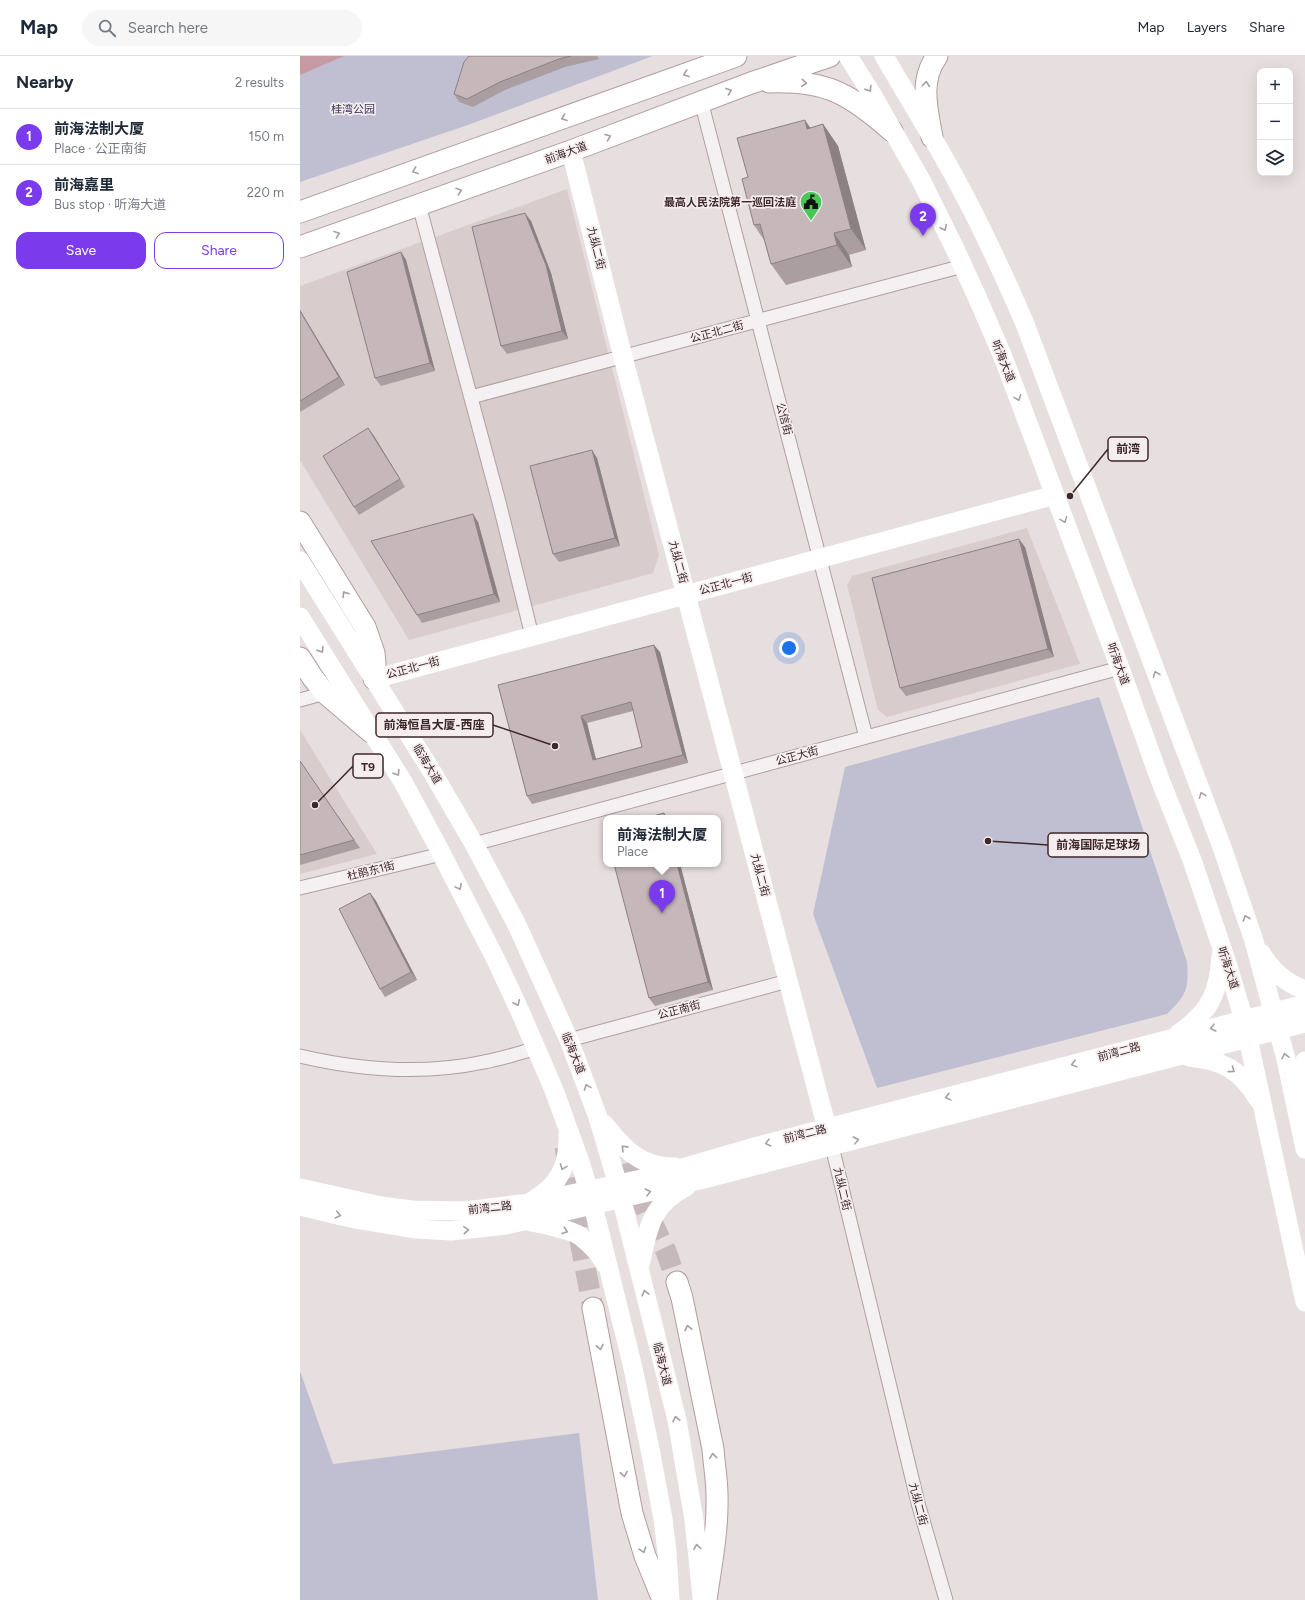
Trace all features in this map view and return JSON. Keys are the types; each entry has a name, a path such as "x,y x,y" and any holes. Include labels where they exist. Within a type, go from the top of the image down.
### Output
{"main road":[{"path":"300,212 736,56"},
{"name":"前海大道","path":"300,248 571,151 701,101 830,56"},
{"name":"听海大道","path":"848,56 873,96 922,182 963,266 1003,357 1120,668 1151,755 1192,860 1222,947 1246,1029 1305,1302"},
{"path":"884,56 932,137 983,232 1005,277 1025,324 1223,850 1254,941 1276,1021 1305,1149"},
{"path":"932,137 925,89 926,79 937,56"},
{"path":"751,83 807,83 829,88 867,110 892,131"},
{"name":"九纵二街","path":"571,151 623,356 827,1128"},
{"name":"公正北一街","path":"374,679 1055,495"},
{"path":"300,522 365,628 374,653 374,679"},
{"name":"临海大道","path":"300,560 431,770 474,844 516,923 569,1040 598,1117 620,1192 677,1420 694,1520 702,1600"},
{"path":"300,617 403,782 442,854 497,962 537,1048 554,1090 580,1162 591,1198 633,1368 657,1485 667,1552 670,1600"},
{"path":"300,658 325,693 371,732"},
{"path":"1254,941 1273,971 1294,986 1305,990"},
{"path":"1165,1040 1178,1034 1193,1024 1211,1003 1220,974 1222,947"},
{"name":"前湾二路","path":"300,1206 355,1219 415,1229 451,1231 476,1229 528,1212 591,1198 704,1179 1168,1059 1246,1029 1276,1021 1305,1004"},
{"name":"前湾二路","path":"1276,1021 1305,1023"},
{"name":"前湾二路","path":"620,1192 686,1166 827,1128 1165,1040 1246,1029"},
{"path":"1168,1059 1189,1057 1202,1058 1214,1060 1227,1066 1246,1082 1263,1108"},
{"path":"1296,1104 1305,1061"},
{"path":"598,1117 622,1146 635,1156 657,1165 669,1167 686,1166"},
{"path":"568,1129 567,1154 564,1167 559,1178 528,1212 558,1228 579,1235 601,1256 608,1270"},
{"path":"639,1270 646,1234 654,1214 661,1205 672,1196 684,1188 704,1179"},
{"name":"前湾二路","path":"300,1188 381,1206 412,1210 528,1212"},
{"path":"677,1282 682,1298 713,1449 715,1470 717,1495 716,1521 706,1600"},
{"path":"593,1308 632,1513 645,1556 663,1600"}],"street":[{"name":"公信街","path":"701,101 866,737"},
{"path":"420,204 499,502 532,636"},
{"name":"公正北二街","path":"471,397 963,266"},
{"name":"公正大街","path":"474,844 1120,668"},
{"path":"300,700 325,693"},
{"name":"杜鹃东1街","path":"300,888 442,854"},
{"name":"公正南街","path":"569,1040 788,981"},
{"path":"300,1056 353,1066 415,1069 462,1066 485,1062 537,1048"},
{"name":"九纵二街","path":"827,1128 918,1503 946,1600"}],"shaded area":[{"path":"300,56 344,56 300,75"},
{"path":"567,189 659,555 653,573 409,640 300,460 300,286"},
{"path":"1027,528 1080,664 887,717 878,710 847,585 852,576"},
{"path":"300,730 377,854 300,874"}],"green space":[{"name":"桂湾公园","path":"300,56 653,56 468,125 300,182"},
{"path":"1099,697 1187,962 1187,986 1182,997 1167,1014 877,1088 813,914 845,767"},
{"path":"300,1371 333,1464 579,1433 598,1600 300,1600"}],"building":[{"path":"469,56 571,56 559,59 500,82 467,99 454,94 464,62"},
{"name":"最高人民法院第一巡回法庭","path":"805,120 807,129 823,124 851,229 834,233 837,245 771,264 760,224 754,225 742,179 748,177 737,138"},
{"path":"525,213 546,265 562,331 501,346 472,227"},
{"path":"401,252 430,363 375,378 347,272"},
{"path":"300,311 339,377 300,401"},
{"path":"368,428 400,479 354,507 323,456"},
{"path":"592,450 615,538 553,554 530,466"},
{"path":"473,514 494,594 417,615 371,541"},
{"path":"1019,539 1048,649 900,688 872,578"},
{"path":"654,645 683,755 527,796 498,685","holes":["631,702 642,747 593,760 581,716"]},
{"path":"300,761 354,840 300,855"},
{"path":"615,867 678,867 708,982 649,998"},
{"path":"370,893 411,972 380,989 339,909"}],"tunnel":[{"path":"613,1135 635,1187 666,1251 677,1282"},
{"path":"565,1147 577,1225 593,1308"}],"place":[{"name":"最高人民法院第一巡回法庭","path":"811,222"},
{"name":"前海嘉里","path":"923,236"},
{"name":"前湾","path":"1070,496"},
{"name":"前海恒昌大厦-西座","path":"555,746"},
{"name":"T9","path":"315,805"},
{"name":"前海国际足球场","path":"988,841"},
{"name":"前海法制大厦","path":"662,913"}]}
